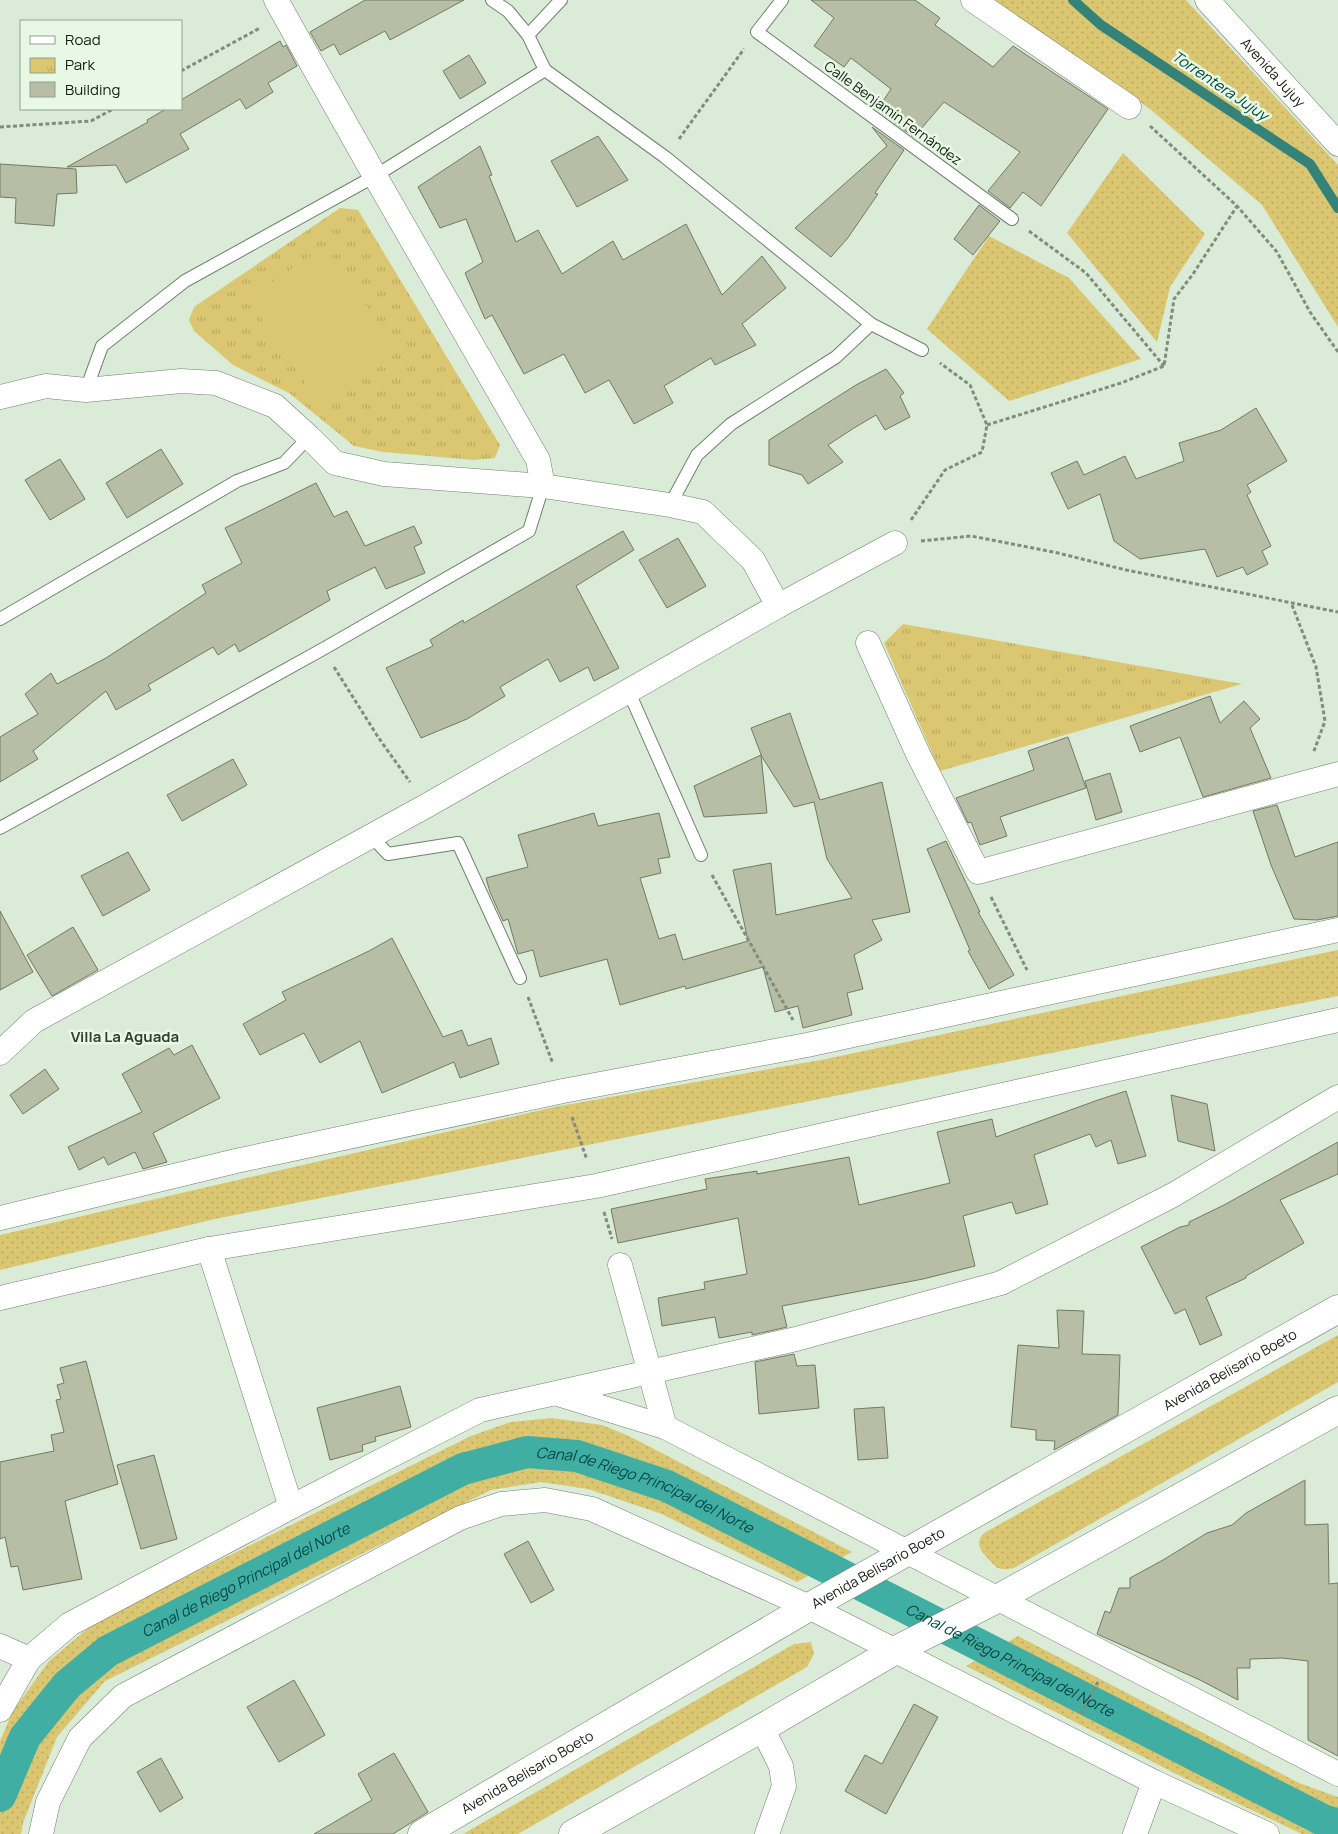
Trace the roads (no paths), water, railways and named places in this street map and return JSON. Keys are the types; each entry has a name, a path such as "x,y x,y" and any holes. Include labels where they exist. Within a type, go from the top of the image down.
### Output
{"street":[{"path":"973,0 1129,107"},
{"name":"Avenida Jujuy","path":"1207,0 1338,144"},
{"path":"280,7 538,460 543,486"},
{"path":"0,397 46,386 86,390 181,381 216,383 274,406 309,436 335,463 384,474 543,486 670,505 703,512 753,560 778,606"},
{"path":"0,1053 34,1021 426,806 778,606 896,543"},
{"path":"868,643 918,754 978,872 1338,774"},
{"path":"0,1218 236,1161 563,1092 807,1045 1338,930"},
{"path":"0,1298 209,1249 596,1186 1338,1020"},
{"path":"0,1710 28,1659 70,1624 480,1410 796,1339 1001,1283 1173,1195 1338,1097"},
{"path":"209,1249 291,1507"},
{"path":"620,1265 665,1427"},
{"name":"Avenida Belisario Boeto","path":"422,1834 820,1601 1338,1309"},
{"path":"556,1394 665,1427 908,1552 986,1605 1338,1774"},
{"path":"574,1834 762,1728 894,1650 986,1605 1338,1410"},
{"path":"41,1834 48,1802 80,1738 123,1696 460,1518 500,1504 545,1500 592,1509 820,1601 894,1650 1154,1782 1267,1834"},
{"path":"0,1646 28,1659"},
{"path":"762,1728 781,1766 784,1786 767,1834"},
{"path":"1135,1834 1154,1782"}],"lane":[{"path":"492,0 508,11 528,35 545,70 665,157 871,324 922,350"},
{"path":"528,35 561,0"},
{"name":"Calle Benjamín Fernández","path":"782,0 757,32 1012,218"},
{"path":"86,390 102,346 185,281 375,176 545,70"},
{"path":"670,505 697,455 704,448 731,424 836,357 871,324"},
{"path":"0,619 237,481 284,463 309,436"},
{"path":"0,828 323,649 529,531 543,486"},
{"path":"628,690 701,855"},
{"path":"371,836 388,854 458,843 520,978"}],"waterway":[{"name":"Torrentera Jujuy","path":"1073,0 1101,25 1310,164 1338,208"},
{"name":"Canal de Riego Principal del Norte","path":"0,1796 25,1737 67,1685 108,1651 463,1469 527,1452 577,1456 667,1486 1323,1820 1338,1825"}],"district":[{"name":"Villa La Aguada","path":"125,1037"}]}
